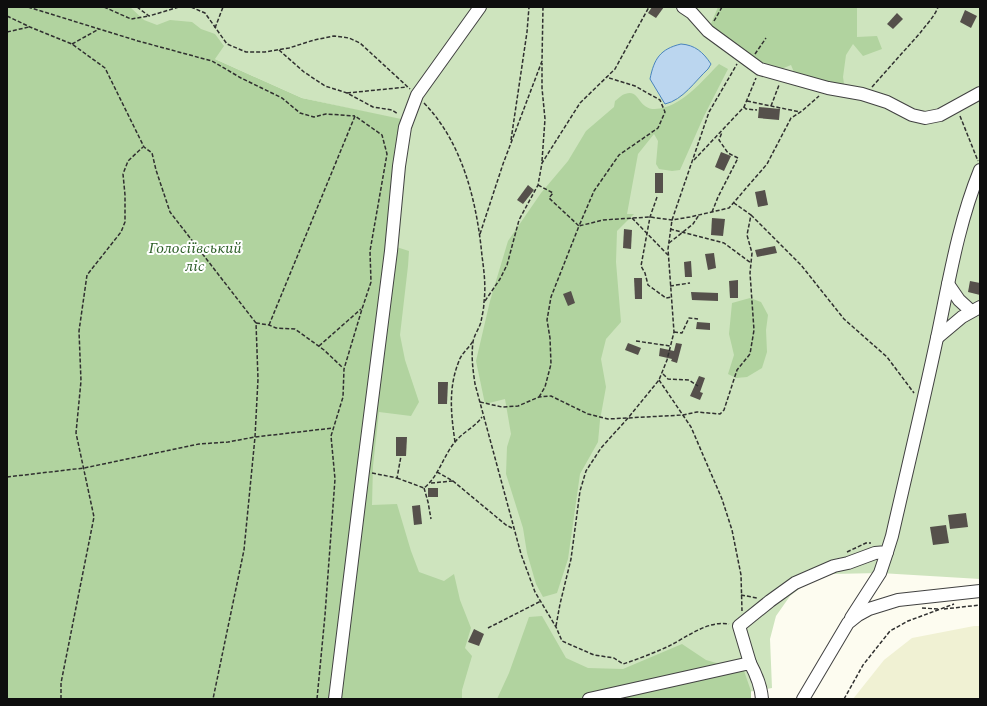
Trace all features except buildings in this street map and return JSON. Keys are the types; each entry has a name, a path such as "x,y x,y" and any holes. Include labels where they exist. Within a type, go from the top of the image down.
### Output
{"lane":[{"path":"335,699 391,251 399,166 412,91 480,7"},
{"path":"683,7 692,13 708,31 760,69 828,88 862,94 887,102 912,115 925,118 940,115 980,93"},
{"path":"803,699 848,623 880,573 892,536 937,338 955,249 970,194 980,170"},
{"path":"948,284 959,300 976,309"},
{"path":"937,338 962,317 976,309"},
{"path":"762,699 756,674 750,663 739,626 795,583 834,566 848,563 875,553 887,552"},
{"path":"848,623 869,609 898,600 980,591"},
{"path":"589,699 750,663"}],"path":[{"path":"28,7 212,61 241,78 282,98 300,113 314,117 326,114 355,116 382,135 387,154 370,251 371,282 344,369 342,397 331,436 335,479 317,699"},
{"path":"104,7 131,19 149,16 179,7"},
{"path":"137,7 149,16"},
{"path":"191,7 205,12 226,44 246,52 279,50 334,36 349,38 360,43 432,111 444,129 456,150 475,209 480,235 485,278 481,323 473,341 459,360 453,384 451,409 455,442"},
{"path":"215,28 223,7"},
{"path":"510,144 527,32 529,7"},
{"path":"484,301 504,272 519,220 538,184 542,163 545,119 542,88 543,7"},
{"path":"542,163 580,103 615,69 649,7"},
{"path":"708,31 722,7"},
{"path":"862,94 868,90 903,53 938,7"},
{"path":"7,16 72,44 105,68 144,147 152,153 170,212 256,323 258,379 255,437 244,550 214,699"},
{"path":"7,32 30,27"},
{"path":"72,44 99,29"},
{"path":"556,627 570,559 580,491 586,471 601,448 628,418 663,374 674,332 668,256 670,229 709,112 745,58 766,38"},
{"path":"279,50 304,72 325,86 347,93 373,107 392,110 408,120"},
{"path":"480,235 510,144 542,61"},
{"path":"693,161 744,107 760,69"},
{"path":"771,106 783,76"},
{"path":"540,397 545,387 551,364 550,338 547,320 551,297 594,191 619,155 658,128 664,112 660,100 635,86 606,78"},
{"path":"579,226 603,220 632,218 650,217 672,220 729,208 767,164 790,118 800,112 828,88"},
{"path":"347,93 412,91"},
{"path":"747,101 800,112"},
{"path":"956,106 980,166"},
{"path":"744,107 746,109 757,110"},
{"path":"269,325 355,116"},
{"path":"712,212 738,158 728,153 719,140 722,130"},
{"path":"62,699 62,683 94,517 76,433 81,381 79,331 87,275 121,232 125,222 123,174 128,161 144,147"},
{"path":"538,184 553,193 549,198 579,226"},
{"path":"657,197 650,217 641,266 648,285 666,298 672,297"},
{"path":"733,203 751,215 801,265 844,319 887,357 922,403"},
{"path":"669,244 694,224 699,215"},
{"path":"480,402 502,407 518,406 540,397 551,396 588,414 608,418 683,415 697,412 720,414 724,410 737,370 750,354 754,330 750,273 752,253 748,235 751,215"},
{"path":"632,218 668,256"},
{"path":"670,229 724,243 751,263"},
{"path":"670,286 690,283"},
{"path":"319,346 362,309"},
{"path":"674,332 682,333 689,318 698,319"},
{"path":"256,323 269,325 276,328 295,329 319,346 344,369"},
{"path":"473,341 472,363 483,416 514,530 530,582 540,602 556,627 562,641 594,655 614,658 623,664 670,646 682,638 711,625 722,622 739,626 742,610 741,575 732,530 722,499 690,427 659,380"},
{"path":"636,341 670,346"},
{"path":"663,374 668,378 689,380 698,386"},
{"path":"424,488 430,483 455,442 477,424 483,416"},
{"path":"7,477 84,468 199,444 228,442 255,437 333,428"},
{"path":"397,478 401,456"},
{"path":"363,471 397,478 424,488"},
{"path":"437,472 453,481 514,530"},
{"path":"430,483 453,481"},
{"path":"424,488 431,519"},
{"path":"742,595 770,601"},
{"path":"488,628 540,602"},
{"path":"844,699 863,665 890,631 908,621 960,602"}],"green space":[{"name":"Голосіївський ліс","path":"7,7 130,7 144,20 157,25 170,20 192,22 201,29 215,34 224,46 215,59 302,98 401,119 387,244 409,251 400,335 405,360 419,402 411,416 379,412 373,466 372,505 397,504 419,572 444,581 454,574 460,600 471,628 465,648 472,656 462,690 462,699 7,699"},
{"path":"51,7 980,7 980,579 880,573 832,574 808,582 790,596 776,616 770,639 772,688 706,699 328,699 401,120 302,98 215,59"},
{"path":"718,7 859,7 857,8 857,37 877,36 882,49 863,56 853,44 846,55 843,77 845,91 796,77 791,65 776,71 761,66 708,31"},
{"path":"719,64 728,69 704,116 680,170 672,171 659,169 656,164 658,141 654,134 638,154 627,214 634,214 617,231 616,262 621,322 606,339 601,359 606,387 598,442 580,474 568,559 557,593 543,597 536,584 527,553 523,528 506,474 507,447 511,434 505,399 485,404 476,361 490,301 508,241 541,193 568,161 586,131 614,107 615,101 622,95 630,93 633,94 649,108 655,109 665,107 682,99"},
{"path":"750,298 761,302 768,315 766,330 767,352 762,368 747,377 736,378 728,374 734,355 729,334 732,303"},
{"path":"542,616 566,658 588,668 623,669 682,644 706,660 744,671 751,691 751,699 497,699 509,673 529,617"},
{"path":"980,626 980,699 853,699 884,660 912,638"}],"water":[{"path":"681,44 698,50 711,64 688,90 677,99 665,104 650,79 656,60 659,56 668,49"}]}
